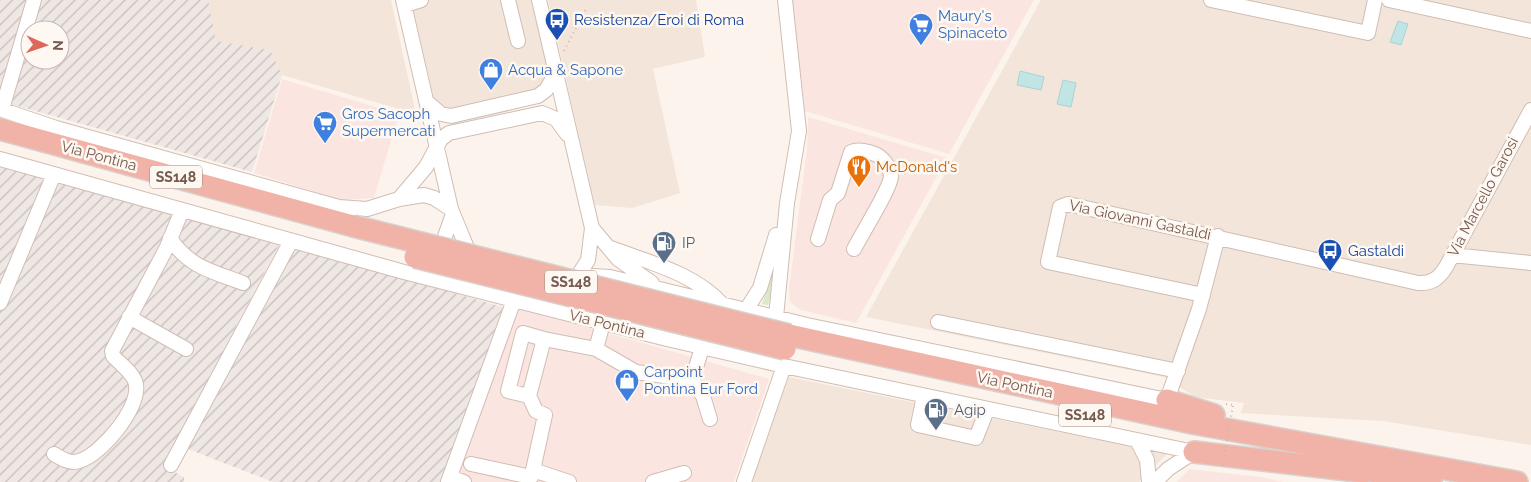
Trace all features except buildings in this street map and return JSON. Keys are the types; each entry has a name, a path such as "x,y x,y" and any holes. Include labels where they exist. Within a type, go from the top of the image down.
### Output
{"highway":[{"name":"Via Pontina","path":"1,116 351,233"},
{"name":"Via Pontina","path":"0,144 351,233 786,350 1192,423 1386,466 1517,482"},
{"path":"1167,400 1386,466"},
{"path":"1194,452 1295,466 1386,466"},
{"name":"Via Pontina","path":"1386,466 1431,482"}],"street":[{"path":"1,116 34,0"},
{"path":"421,0 404,3 436,148 452,212 473,261 493,295"},
{"path":"508,0 518,41"},
{"path":"539,0 592,228"},
{"path":"776,317 787,203 799,131 785,0"},
{"path":"1211,0 1368,33 1375,0"},
{"path":"1389,0 1531,31"},
{"path":"426,102 441,114 459,115 538,96 546,90 556,73"},
{"name":"Via Marcello Garosi","path":"1431,282 1442,273 1531,110"},
{"path":"399,199 422,173 441,139 450,133 542,113 556,119 572,143"},
{"name":"Via Pontina","path":"1,116 56,128 339,207 367,209 399,199 428,196 452,212"},
{"path":"818,239 830,200 838,192 851,152 857,149 878,155 886,162 891,175 886,192 880,199 854,249"},
{"name":"Via Pontina","path":"0,159 404,272 702,348 786,350 924,396 1138,442 1194,452"},
{"path":"0,304 54,174"},
{"path":"746,310 762,284 787,203"},
{"name":"Via Giovanni Gastaldi","path":"1203,295 1048,262 1059,209 1063,204 1068,204 1218,236 1418,283 1431,282"},
{"path":"54,454 66,461 78,461 102,448 111,439 122,422 137,387 135,379 113,356 112,351 170,238 182,210"},
{"path":"404,272 421,268 433,257 444,239 452,212"},
{"name":"Via Pontina","path":"592,228 606,246 629,268 663,289"},
{"name":"Via Pontina","path":"547,309 557,302 571,286 588,260 592,228"},
{"path":"1167,400 1203,295 1218,236"},
{"path":"170,238 183,256 196,265 243,283"},
{"path":"171,465 291,241"},
{"path":"606,246 688,278 711,292 723,305"},
{"path":"1452,255 1531,263"},
{"name":"Via Pontina","path":"571,286 589,276 601,276 776,317 1167,400"},
{"path":"571,286 567,304 575,316"},
{"path":"464,482 449,480 514,300"},
{"path":"129,317 186,348"},
{"path":"938,322 1178,371"},
{"path":"596,349 603,323"},
{"path":"528,396 508,391 524,333 596,349 636,372 692,380 703,396 710,419"},
{"path":"471,464 531,477 545,415 536,411 528,396 544,338"},
{"path":"498,345 518,352"},
{"path":"692,380 702,348"},
{"path":"744,482 786,350"},
{"path":"924,396 918,425 976,438 987,410"},
{"path":"1138,442 1147,460 1149,482"},
{"path":"1155,482 1168,470 1194,452"},
{"path":"534,470 569,482"},
{"path":"653,482 684,472"}],"path":[{"path":"562,53 587,7"},
{"path":"1222,466 1233,405"}],"shaded area":[{"path":"0,0 208,0 216,41 270,50 282,75 252,172 0,101"},
{"path":"208,0 391,0 416,114 282,75 270,50 216,42"},
{"path":"411,0 531,0 546,62 547,77 538,90 452,110 442,106 434,98"},
{"path":"548,0 696,0 705,57 653,69 680,193 632,208 595,205"},
{"path":"792,0 1034,0 949,154 805,111"},
{"path":"1041,0 1531,0 1531,445 1383,421 1241,413 1244,403 1195,397 1164,377 866,317"},
{"path":"282,79 399,114 374,198 342,200 254,173"},
{"path":"808,117 947,158 856,323 801,310 790,302 789,288 807,149"},
{"path":"0,166 46,176 0,287"},
{"path":"59,181 280,243 163,466 184,477 184,482 0,482 0,308"},
{"path":"295,247 506,308 441,482 273,482 188,449"},
{"path":"516,307 769,379 734,482 452,482"},
{"path":"789,377 1167,454 1139,482 751,482"},
{"path":"1189,469 1260,477 1284,482 1177,482"}],"green space":[{"path":"773,271 773,286 768,305 762,304"}],"water":[{"path":"1398,21 1408,24 1401,45 1390,42"},
{"path":"1020,71 1044,77 1041,90 1017,85"},
{"path":"1063,80 1076,83 1071,107 1057,104"}],"place":[{"name":"Resistenza/Eroi di Roma","path":"557,41"},
{"name":"Maury's Spinaceto","path":"921,46"},
{"name":"Acqua & Sapone","path":"491,91"},
{"name":"Gros Sacoph Supermercati","path":"325,144"},
{"name":"McDonald's","path":"859,188"},
{"name":"IP","path":"664,264"},
{"name":"Gastaldi","path":"1330,272"},
{"name":"Carpoint Pontina Eur Ford","path":"627,402"},
{"name":"Agip","path":"936,431"}]}
